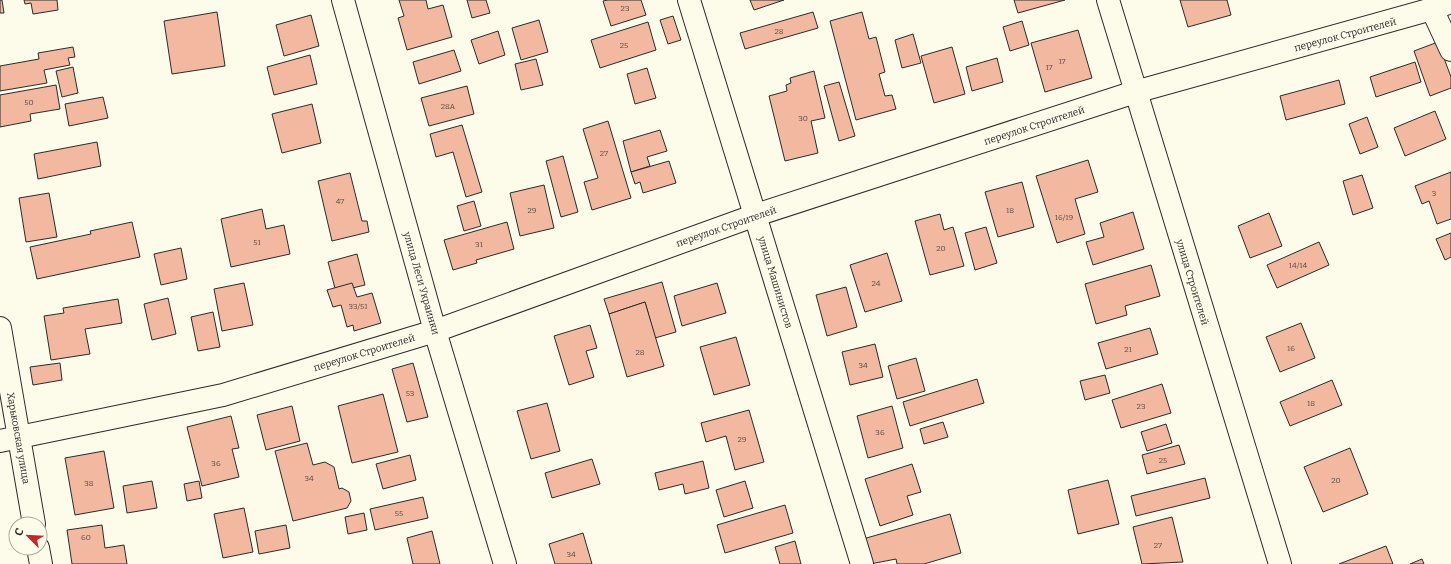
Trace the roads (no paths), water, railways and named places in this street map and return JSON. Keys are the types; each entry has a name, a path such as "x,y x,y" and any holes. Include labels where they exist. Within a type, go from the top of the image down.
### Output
{"street":[{"name":"улица Леси Украинки","path":"344,0 435,331 505,564"},
{"name":"улица Машинистов","path":"689,0 862,564"},
{"name":"улица Строителей","path":"1108,0 1280,564"},
{"name":"переулок Строителей","path":"10,439 223,395 435,331 756,215 1135,92 1442,6"},
{"path":"1442,6 1451,50"},
{"name":"Харьковская улица","path":"0,328 10,439 32,516"}]}
